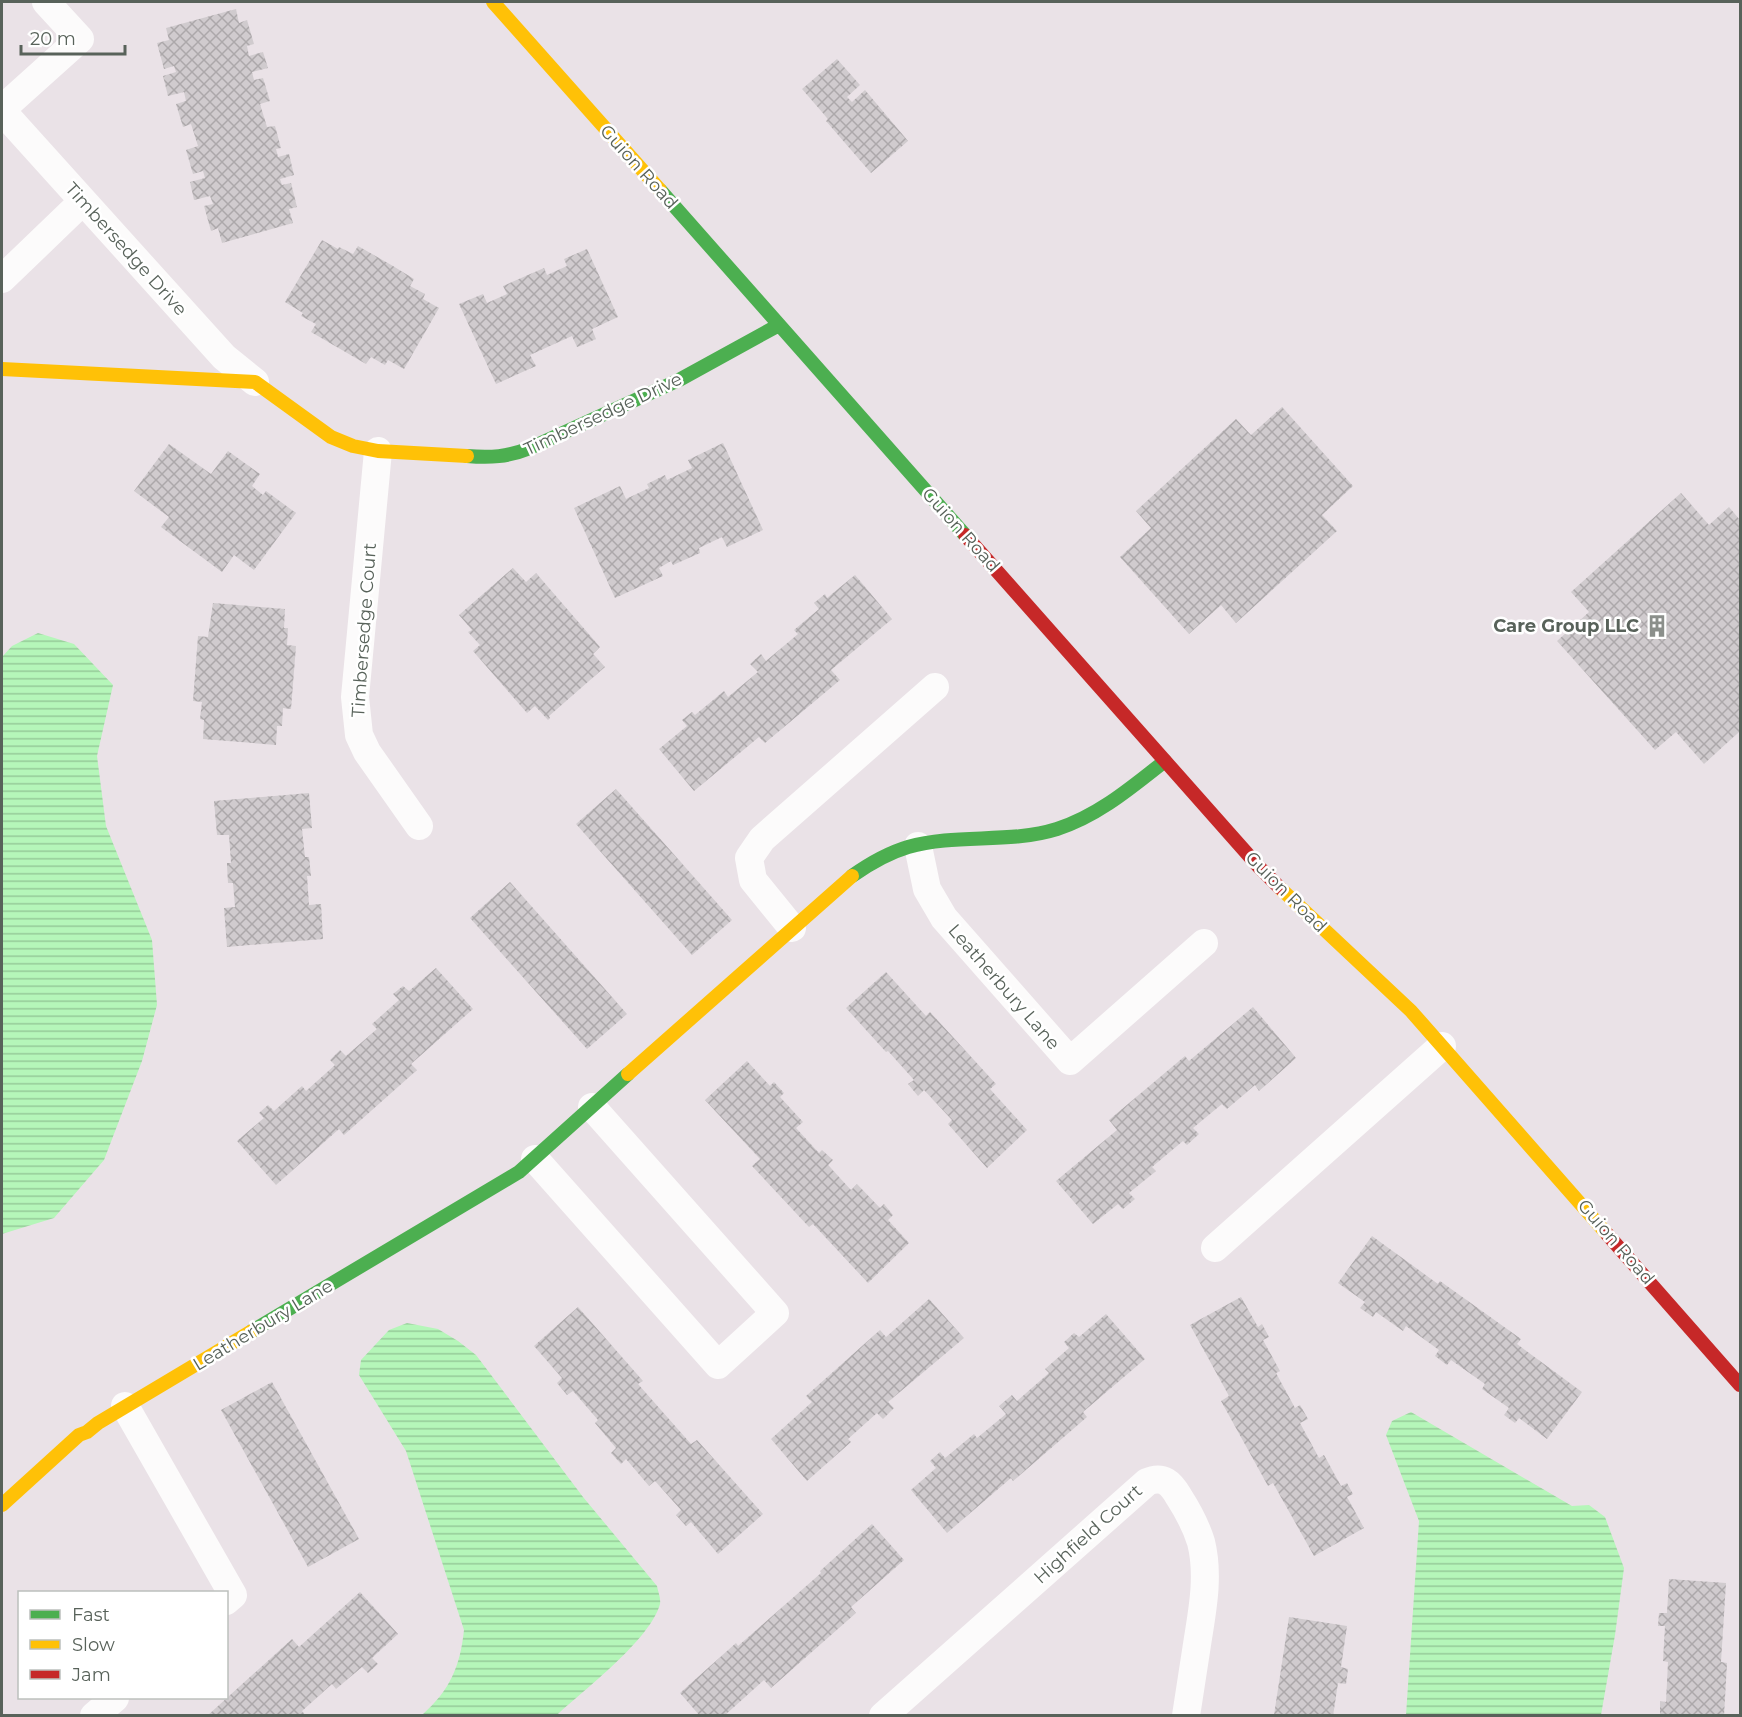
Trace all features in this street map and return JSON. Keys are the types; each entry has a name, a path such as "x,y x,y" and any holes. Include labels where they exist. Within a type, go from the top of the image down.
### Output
{"street":[{"name":"Timbersedge Drive","path":"46,2 80,39 2,110 224,357 331,437 353,446 378,451 479,458 514,454 679,380 779,325"},
{"name":"Guion Road","path":"493,2 1259,867 1327,934 1390,990 1740,1385"},
{"path":"2,279 83,201"},
{"path":"2,369 255,382"},
{"name":"Timbersedge Court","path":"378,451 355,697 356,717 359,735 367,752 420,826"},
{"path":"792,928 753,880 749,858 762,839 935,687"},
{"name":"Leatherbury Lane","path":"2,1505 79,1435 519,1172 844,881 866,865 900,850 918,846 947,841 1017,837 1064,826 1119,797 1165,761"},
{"name":"Leatherbury Lane","path":"918,846 927,889 944,918 1070,1061 1204,943"},
{"path":"1215,1248 1442,1046"},
{"path":"535,1159 718,1365 775,1313 592,1107"},
{"path":"126,1406 233,1595 228,1599"},
{"name":"Highfield Court","path":"883,1716 1147,1482 1158,1478 1169,1483 1184,1504 1196,1528 1203,1553 1204,1600 1186,1716"},
{"path":"94,1716 114,1699"}],"shaded area":[{"path":"38,633 74,644 113,685 97,756 106,826 152,940 157,1005 142,1061 104,1160 54,1218 2,1234 2,657 12,646"},
{"path":"407,1323 438,1329 476,1355 583,1497 657,1586 660,1604 644,1633 615,1663 557,1715 422,1715 440,1696 452,1677 460,1655 464,1630 406,1451 359,1375 361,1360 389,1330"},
{"path":"1411,1412 1572,1506 1589,1505 1605,1517 1624,1568 1601,1715 1406,1715 1419,1521 1386,1435 1392,1421"}],"building":[{"path":"236,9 239,23 247,20 254,44 247,46 249,56 263,52 268,68 252,72 254,80 263,78 270,101 260,104 267,127 275,126 281,148 276,149 278,157 289,154 294,175 280,179 282,185 291,183 297,207 289,209 293,223 222,243 218,228 211,231 204,206 213,204 210,196 194,200 190,182 205,178 203,171 193,174 186,150 198,146 191,124 183,127 176,104 186,101 184,92 168,96 163,76 176,72 174,66 164,69 157,43 169,40 166,28"},
{"path":"837,59 860,85 847,97 852,102 865,90 908,141 871,173 802,89"},
{"path":"322,240 353,254 358,246 393,266 414,279 410,286 425,294 423,299 439,308 404,369 388,360 385,365 371,357 366,364 311,332 316,324 301,316 303,313 285,302"},
{"path":"587,249 618,317 592,329 596,339 580,346 577,347 572,336 530,355 536,366 496,384 459,304 483,294 487,303 507,294 503,286 544,268 547,275 567,266 564,259"},
{"path":"1282,407 1353,486 1322,515 1337,531 1236,623 1221,605 1189,634 1120,557 1151,528 1136,511 1236,419 1251,435"},
{"path":"723,443 763,530 727,547 722,537 699,548 700,553 673,565 671,561 659,568 663,576 615,598 574,508 620,486 626,499 649,488 647,484 665,475 667,480 692,468 688,460"},
{"path":"169,444 211,474 228,451 260,474 252,486 263,495 266,491 296,513 254,570 234,555 222,572 161,527 169,517 134,491"},
{"name":"Care Group LLC","path":"1681,493 1709,525 1729,507 1740,520 1740,731 1704,764 1676,732 1655,750 1557,641 1589,612 1571,592"},
{"path":"513,568 526,582 536,573 600,647 593,654 605,667 549,716 548,720 535,706 527,713 473,651 480,645 468,632 472,630 459,615"},
{"path":"855,575 892,619 831,670 840,680 765,743 759,737 694,791 659,749 687,726 682,720 692,712 695,715 724,691 728,697 758,672 750,664 761,654 766,661 798,634 794,630 819,609 814,603 825,594 827,598"},
{"path":"213,603 285,609 284,628 288,628 287,645 296,646 291,709 283,708 282,726 277,726 276,745 203,739 204,720 200,719 202,702 193,701 198,636 208,637"},
{"path":"616,789 732,920 692,955 576,824"},
{"path":"309,793 312,828 302,829 305,857 309,857 311,876 307,876 309,905 321,904 323,939 227,947 224,908 235,907 233,883 228,883 227,863 231,863 229,835 217,835 214,801"},
{"path":"510,882 627,1014 587,1049 470,918"},
{"path":"436,968 473,1009 411,1064 417,1070 344,1135 339,1129 276,1185 237,1141 264,1118 259,1113 268,1105 274,1111 302,1086 306,1091 335,1065 330,1060 340,1050 346,1056 377,1029 372,1024 399,1000 393,994 403,986 409,991"},
{"path":"886,972 926,1016 930,1012 996,1084 990,1089 1027,1130 987,1168 948,1124 952,1120 924,1090 918,1096 908,1084 914,1080 846,1008"},
{"path":"1253,1007 1296,1058 1259,1091 1255,1085 1227,1109 1222,1104 1193,1128 1199,1134 1187,1145 1183,1141 1152,1167 1156,1171 1129,1193 1135,1199 1123,1209 1118,1204 1093,1224 1056,1181 1117,1130 1109,1120 1185,1056 1189,1061"},
{"path":"747,1061 770,1086 774,1082 784,1093 780,1097 803,1122 796,1128 819,1153 822,1150 833,1160 828,1165 851,1190 857,1184 880,1208 884,1204 893,1215 888,1220 909,1243 868,1283 813,1224 809,1227 752,1166 760,1159 705,1100"},
{"path":"1372,1236 1438,1284 1440,1281 1521,1339 1517,1344 1582,1392 1547,1439 1519,1418 1515,1423 1504,1415 1509,1408 1482,1389 1485,1384 1451,1360 1447,1365 1435,1356 1439,1350 1406,1326 1403,1331 1376,1312 1373,1317 1360,1308 1365,1302 1338,1283"},
{"path":"1241,1297 1258,1327 1262,1324 1269,1337 1263,1340 1280,1371 1276,1373 1295,1408 1300,1405 1308,1419 1300,1423 1319,1458 1324,1455 1341,1486 1347,1483 1353,1494 1347,1497 1364,1528 1314,1556 1273,1483 1268,1486 1221,1401 1229,1396 1190,1325"},
{"path":"929,1299 964,1338 888,1402 894,1408 883,1419 877,1413 848,1439 851,1442 807,1481 771,1439 812,1402 806,1396 880,1330 886,1337"},
{"path":"578,1307 643,1381 638,1384 691,1444 697,1440 763,1514 718,1554 691,1522 686,1526 676,1515 681,1510 655,1481 649,1486 626,1459 621,1464 611,1453 616,1448 595,1423 598,1420 573,1391 567,1395 557,1383 562,1378 534,1346"},
{"path":"1106,1314 1145,1359 1083,1412 1087,1417 1013,1481 1011,1478 947,1533 911,1490 936,1468 930,1461 940,1452 945,1458 974,1434 977,1438 1006,1414 999,1406 1012,1395 1017,1401 1049,1373 1045,1369 1069,1348 1064,1342 1074,1333 1079,1337"},
{"path":"272,1382 359,1539 308,1567 221,1410"},
{"path":"872,1524 904,1560 851,1607 856,1613 771,1688 764,1680 724,1716 700,1716 680,1693 821,1573 820,1571"},
{"path":"1669,1579 1726,1583 1721,1662 1727,1663 1724,1716 1660,1716 1660,1701 1666,1702 1668,1662 1663,1661 1665,1626 1658,1626 1659,1613 1667,1613"},
{"path":"360,1592 398,1634 372,1658 378,1664 368,1673 362,1667 336,1689 332,1684 302,1711 306,1716 207,1716 292,1639 299,1647"},
{"path":"1289,1617 1347,1626 1341,1667 1348,1669 1346,1684 1338,1683 1333,1716 1274,1715"}],"traffic: fast":[{"path":"660,190 965,535"},
{"path":"467,456 499,456 530,448 679,380 779,325"},
{"path":"852,876 879,859 908,847 945,840 1039,834 1057,829 1100,809 1165,761"},
{"path":"252,1331 519,1172 628,1074"}],"traffic: slow":[{"path":"493,2 660,190"},
{"path":"2,369 255,382 331,437 353,446 378,451 467,456"},
{"path":"628,1074 852,876"},
{"path":"1280,888 1411,1011 1607,1234"},
{"path":"2,1505 79,1435 252,1331"}],"traffic: jam":[{"path":"965,535 1280,888"},
{"path":"1607,1234 1740,1385"}],"place":[{"name":"Care Group LLC","path":"1657,626"}]}
